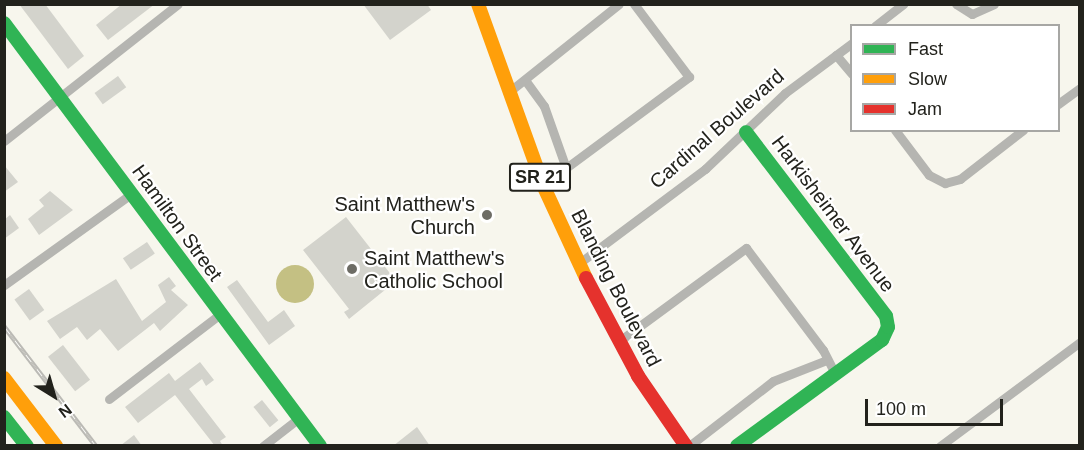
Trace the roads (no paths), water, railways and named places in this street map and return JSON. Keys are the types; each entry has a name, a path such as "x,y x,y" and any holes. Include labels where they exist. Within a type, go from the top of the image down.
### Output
{"main road":[{"name":"Blanding Boulevard","path":"478,4 543,185 578,264 618,342 687,446"},
{"name":"Hamilton Street","path":"4,22 320,446"},
{"name":"Harkisheimer Avenue","path":"746,132 888,320 882,340 836,375"},
{"path":"737,446 836,375"},
{"path":"4,378 53,444"},
{"path":"4,417 27,446"}],"street":[{"path":"4,141 178,4"},
{"path":"510,91 619,4"},
{"path":"543,185 689,77 634,4"},
{"path":"878,24 903,4"},
{"path":"957,4 972,14 994,4"},
{"name":"Cardinal Boulevard","path":"578,264 746,132 769,107 850,44"},
{"path":"836,55 850,72"},
{"path":"525,80 544,106 566,168"},
{"path":"1060,103 1080,88"},
{"path":"897,132 929,175 945,183 960,179 1020,132"},
{"path":"4,285 131,194"},
{"path":"618,342 746,248 836,375"},
{"path":"109,399 220,314"},
{"path":"940,446 1080,342"},
{"path":"687,446 773,381 827,360"},
{"path":"263,446 299,418"}],"railway":[{"path":"4,326 96,446"}],"place":[{"name":"Saint Matthew's Church","path":"487,215"},
{"name":"Saint Matthew's Catholic School","path":"352,269"}]}
